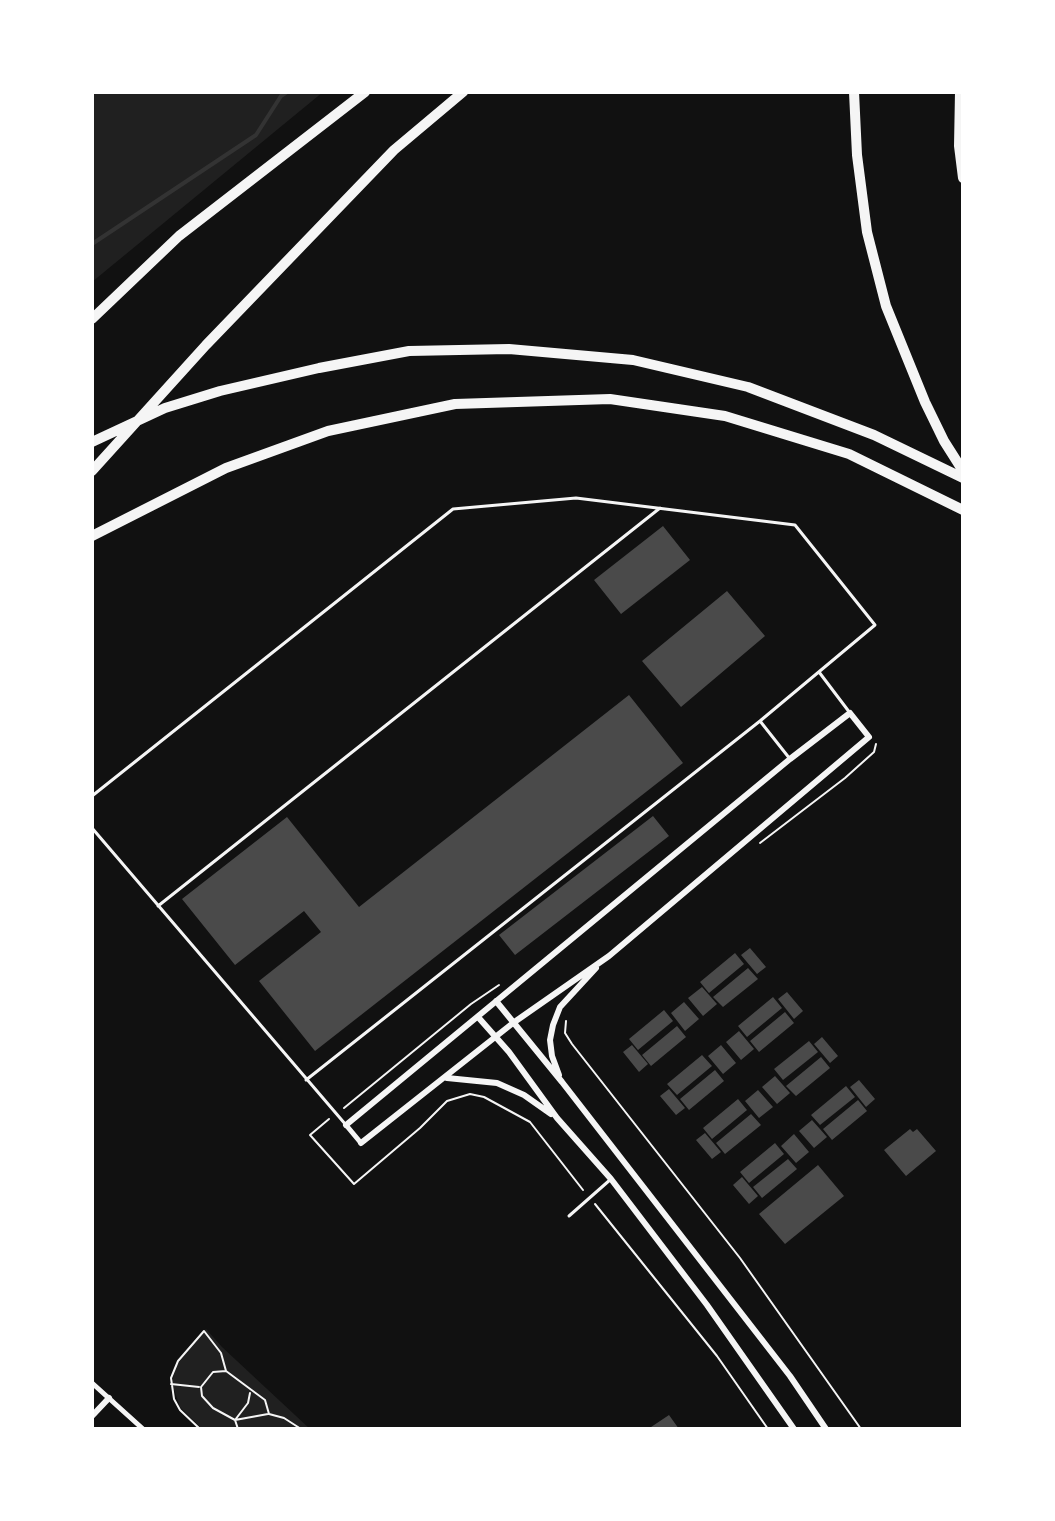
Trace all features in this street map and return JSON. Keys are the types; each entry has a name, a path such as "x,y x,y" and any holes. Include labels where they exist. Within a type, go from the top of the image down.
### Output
{"highway":[{"path":"92,319 179,236 365,92"},
{"path":"92,471 206,345 394,150 463,92"},
{"path":"854,92 857,155 867,232 886,306 925,402 963,471"},
{"path":"960,92 959,146 963,178"},
{"path":"92,442 165,408 220,391 319,368 409,351 509,349 633,360 748,387 874,435 963,478"},
{"path":"92,536 226,468 328,431 455,404 610,399 725,416 849,454 963,510"}],"street":[{"path":"850,713 869,737 609,956 513,1023 361,1143 346,1125 790,759 850,713"},
{"path":"562,1082 552,1056 550,1040 560,1007 609,956"},
{"path":"496,1001 781,1364 826,1429"},
{"path":"478,1017 557,1118 611,1179 707,1305 794,1429"},
{"path":"445,1078 497,1083 524,1095 557,1118"},
{"path":"92,1383 143,1429"},
{"path":"92,1416 109,1398"}],"lane":[{"path":"92,796 453,509 576,498 795,525 875,625 760,721 306,1080"},
{"path":"158,906 660,508"},
{"path":"819,672 850,713"},
{"path":"760,721 790,759"},
{"path":"92,828 346,1125"},
{"path":"569,1216 611,1179"}],"path":[{"path":"757,845 845,778 874,752 878,738"},
{"path":"502,983 471,1004 310,1135 354,1184 447,1101 470,1094 484,1097 530,1122 717,1356 768,1429"},
{"path":"567,1015 565,1033 572,1044 740,1258 861,1429"},
{"path":"200,1429 180,1410 171,1384 178,1361 204,1331 221,1353 226,1371 265,1400 269,1414"},
{"path":"226,1371 213,1372 201,1387 202,1396 213,1408 235,1420 269,1414 284,1418 301,1429"},
{"path":"171,1384 201,1387"},
{"path":"235,1420 248,1403 251,1392"},
{"path":"235,1420 238,1429"}],"shaded area":[{"path":"92,92 323,92 92,282"},
{"path":"206,1329 310,1429 202,1429 180,1407 172,1383 176,1366"}],"building":[{"path":"663,526 690,560 621,614 594,580"},
{"path":"727,591 765,636 681,707 642,661"},
{"path":"629,695 683,763 315,1051 259,981 321,932 304,911 235,965 182,899 287,817 359,907"},
{"path":"653,816 669,836 515,955 499,935"},
{"path":"750,948 766,967 757,974 741,955"},
{"path":"735,953 744,964 709,993 700,982"},
{"path":"748,968 758,979 723,1007 713,997"},
{"path":"702,987 717,1004 703,1016 688,998"},
{"path":"787,992 803,1011 794,1019 778,999"},
{"path":"773,997 782,1008 747,1037 738,1026"},
{"path":"684,1002 699,1019 685,1031 671,1013"},
{"path":"664,1010 673,1021 638,1050 629,1039"},
{"path":"785,1012 794,1023 759,1052 750,1041"},
{"path":"677,1026 686,1037 651,1066 642,1055"},
{"path":"739,1031 754,1049 741,1060 726,1042"},
{"path":"822,1037 838,1056 830,1063 814,1044"},
{"path":"809,1041 818,1052 783,1080 774,1069"},
{"path":"632,1045 648,1064 639,1072 623,1052"},
{"path":"721,1045 736,1063 723,1074 708,1056"},
{"path":"702,1055 712,1066 677,1095 667,1084"},
{"path":"821,1057 830,1068 796,1096 786,1086"},
{"path":"715,1070 724,1081 689,1110 680,1099"},
{"path":"775,1076 790,1093 777,1104 762,1087"},
{"path":"859,1080 875,1099 866,1107 850,1087"},
{"path":"846,1086 855,1097 820,1125 811,1115"},
{"path":"669,1089 685,1108 676,1115 660,1096"},
{"path":"758,1090 773,1107 759,1118 745,1101"},
{"path":"738,1099 747,1110 712,1139 703,1128"},
{"path":"858,1100 867,1111 832,1140 823,1129"},
{"path":"751,1114 761,1125 725,1154 716,1143"},
{"path":"812,1120 827,1137 814,1148 799,1131"},
{"path":"910,1129 913,1132 917,1129 936,1151 906,1176 884,1150"},
{"path":"705,1133 721,1152 712,1159 696,1140"},
{"path":"794,1134 809,1152 796,1163 781,1146"},
{"path":"775,1143 784,1154 749,1183 740,1172"},
{"path":"788,1159 797,1169 762,1198 753,1187"},
{"path":"818,1165 844,1196 785,1244 759,1214"},
{"path":"742,1177 758,1196 749,1204 733,1185"},
{"path":"669,1415 679,1429 648,1429"}],"waterway":[{"path":"92,244 256,135 281,96 287,92"}]}
